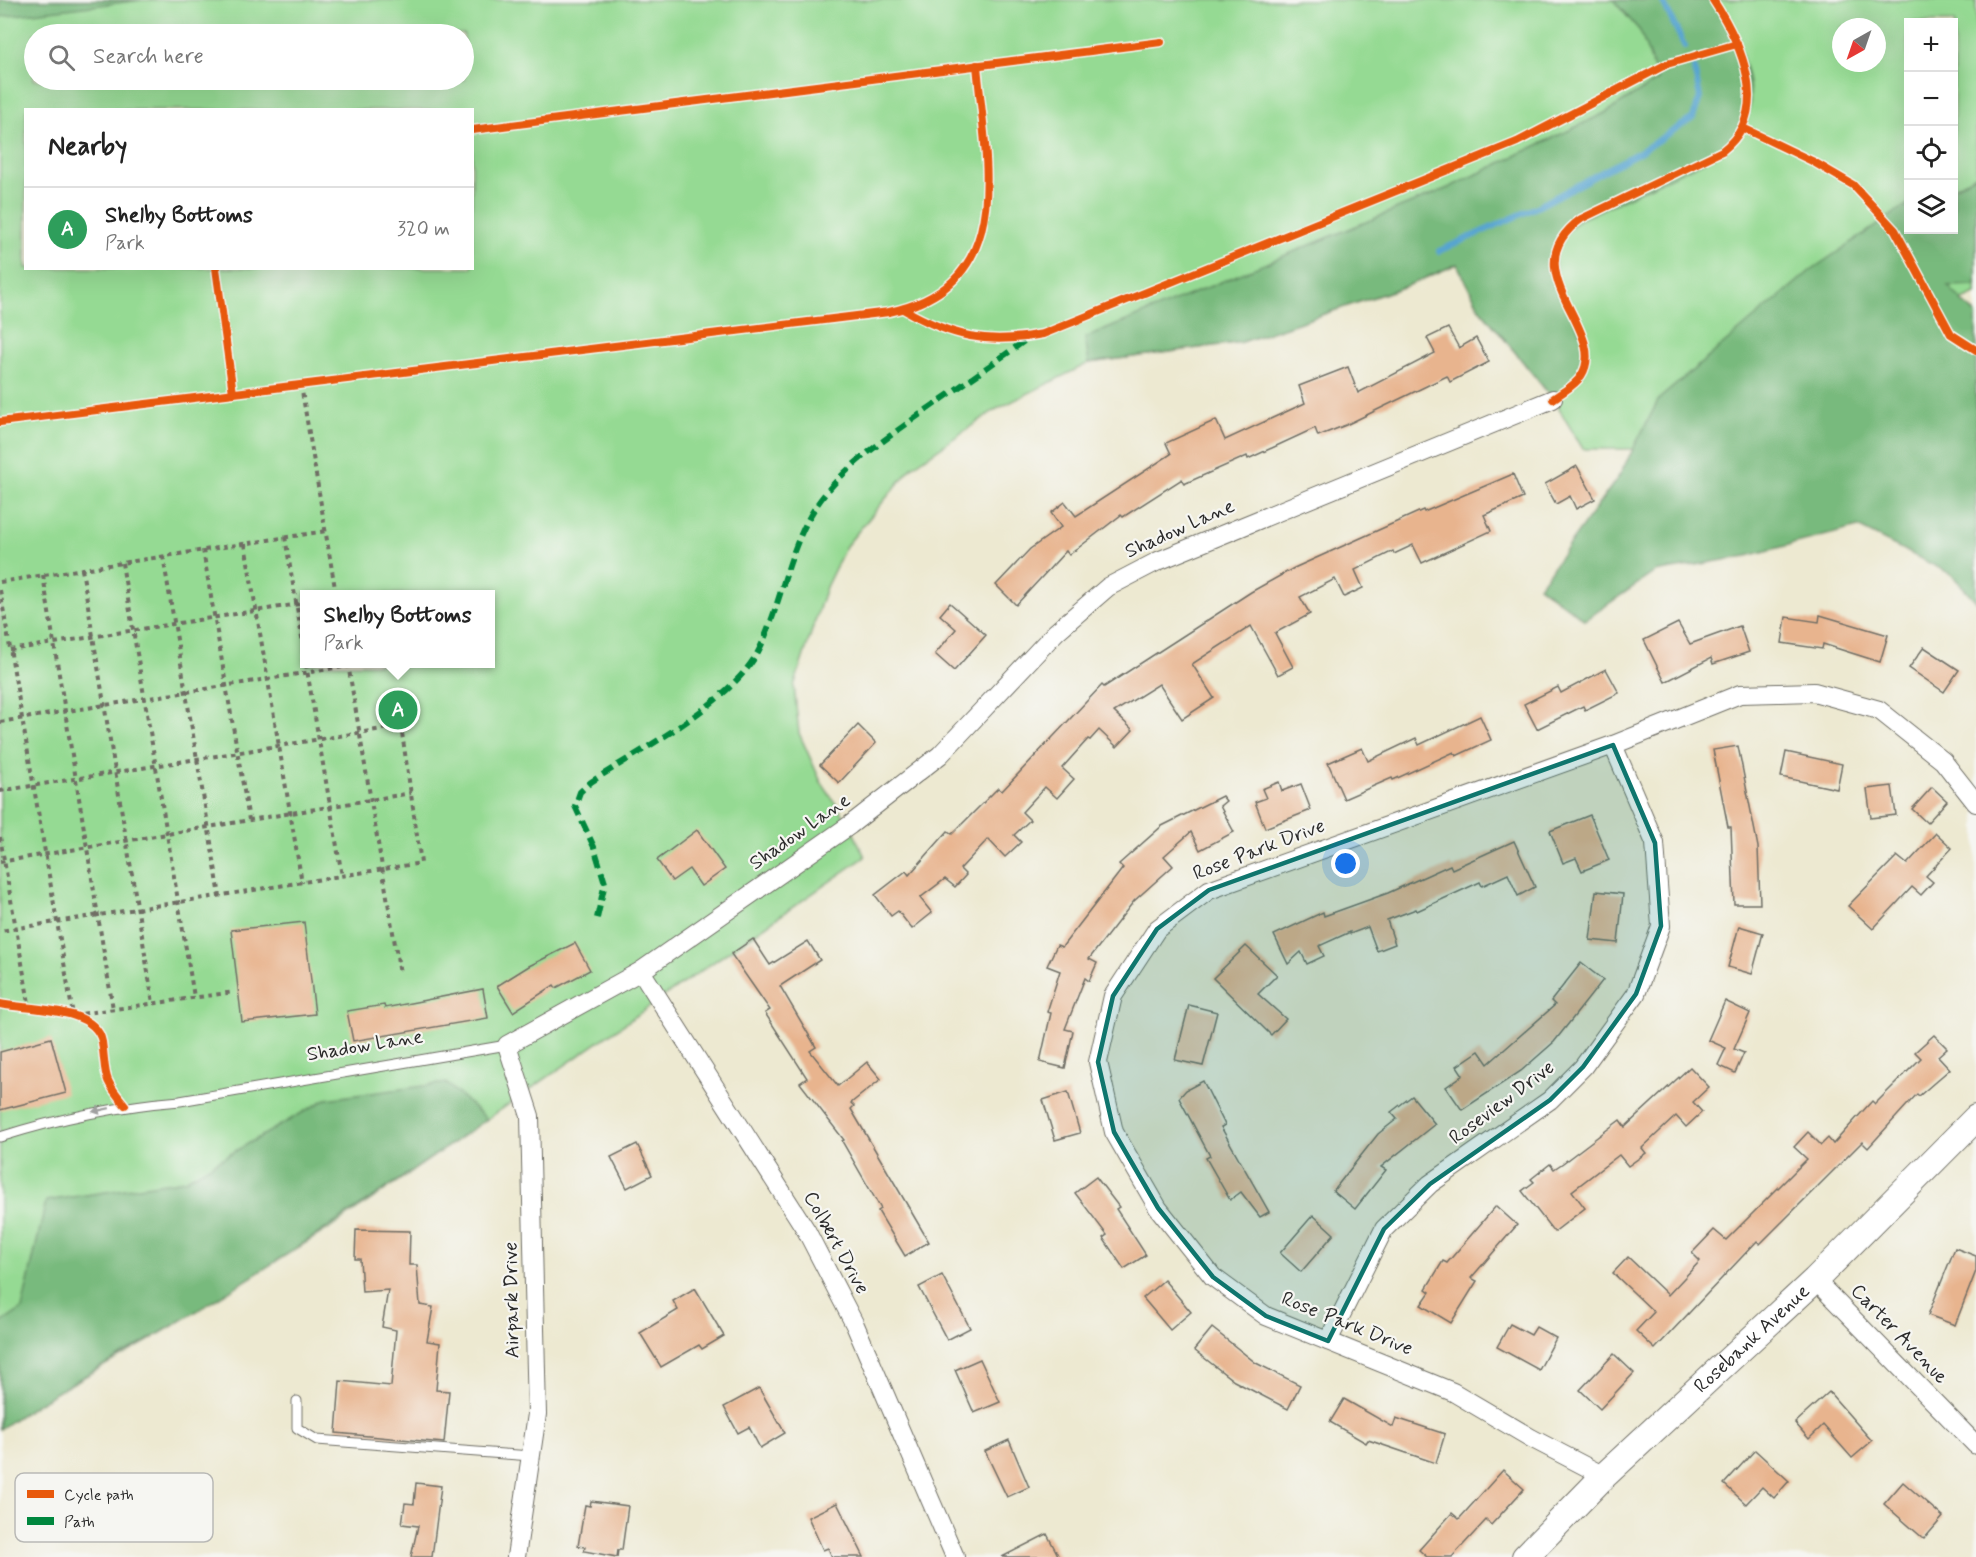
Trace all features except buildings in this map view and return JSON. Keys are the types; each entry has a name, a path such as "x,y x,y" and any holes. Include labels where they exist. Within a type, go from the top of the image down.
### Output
{"street":[{"name":"Shadow Lane","path":"507,1045 641,971 850,825 940,755 1056,632 1108,587 1158,561 1553,399"},
{"name":"Rose Park Drive","path":"1604,1476 1531,1438 1453,1392 1266,1316 1213,1277 1158,1208 1114,1132 1098,1062 1113,996 1156,929 1209,890 1613,745 1740,694 1814,692 1878,710 1943,761 1976,803"},
{"name":"Roseview Drive","path":"1328,1341 1384,1229 1430,1184 1550,1100 1583,1067 1636,994 1661,926 1655,843 1613,745"},
{"name":"Colbert Drive","path":"641,971 806,1230 855,1325 955,1557"},
{"name":"Airpark Drive","path":"507,1045 530,1116 537,1414 516,1557"},
{"name":"Rosebank Avenue","path":"1525,1557 1604,1476 1815,1280 1976,1118"},
{"name":"Carter Avenue","path":"1815,1280 1976,1445"}],"lane":[{"name":"Shadow Lane","path":"0,1137 53,1120 125,1105 180,1101 507,1045"},
{"path":"297,1401 297,1428 317,1440 531,1456"}],"path":[{"path":"289,386 312,383"},
{"path":"300,384 335,590"},
{"path":"0,582 326,531"},
{"path":"285,537 300,623"},
{"path":"245,544 302,883"},
{"path":"203,550 249,820"},
{"path":"163,556 220,896"},
{"path":"122,563 194,998"},
{"path":"82,569 153,1004"},
{"path":"43,575 113,1009"},
{"path":"0,590 73,1015"},
{"path":"10,650 300,604"},
{"path":"307,668 342,876"},
{"path":"0,722 331,668"},
{"path":"349,668 400,974"},
{"path":"0,791 401,726 422,863 0,932"},
{"path":"2,861 411,793"},
{"path":"0,837 2,861 34,1010 21,1008"},
{"path":"63,1014 73,1015 234,992"},
{"path":"73,1015 91,1023"}],"highlighted area":[{"path":"1613,745 1655,843 1661,926 1636,994 1583,1067 1550,1100 1430,1184 1384,1229 1328,1341 1266,1316 1213,1277 1158,1208 1114,1132 1098,1062 1113,996 1157,929 1209,890"}],"green space":[{"path":"0,0 1976,0 1976,294 1633,449 1583,449 1553,399 1480,309 1457,264 1409,285 1242,342 1089,363 995,410 912,467 846,546 826,587 794,686 799,733 821,782 850,825 865,857 336,1224 148,1341 50,1396 0,1428"},
{"path":"0,0 142,0 0,17"},
{"path":"1613,0 1713,0 1741,53 1750,93 1749,112 1742,130 1723,151 1581,219 1562,240 1555,261 1557,281 1584,340 1587,358 1581,376 1565,391 1553,399 1480,309 1457,264 1409,285 1242,342 1089,363 1085,338 1448,188 1607,112 1658,80 1640,31"},
{"path":"1976,175 1976,285 1948,286 1976,315 1976,601 1951,574 1858,527 1747,556 1655,572 1585,620 1539,586 1619,476 1659,399 1811,270 1904,207 1904,234 1958,234 1958,185"},
{"path":"446,1083 487,1119 261,1271 161,1333 67,1386 0,1429 0,1324 22,1309 46,1201 185,1180 326,1099"}],"waterway":[{"path":"1662,0 1685,47"},
{"path":"1439,251 1537,207 1641,151 1693,118 1700,97 1694,68"}],"marked path":[{"path":"597,918 605,883 594,847 575,806 580,792 591,782 684,723 730,687 748,668 768,629 803,530 813,511 835,482 882,442 1027,339"}],"cycle path":[{"path":"1553,399 1578,380 1587,358 1584,339 1557,279 1555,259 1562,239 1581,219 1722,151 1737,135 1746,117 1749,97 1742,56 1724,17 1713,0"},
{"path":"474,130 1161,42"},
{"path":"903,309 938,326 970,336 1004,339 1043,334 1517,142 1667,64 1737,44"},
{"path":"0,422 889,312 930,298 958,276 976,247 984,214 987,178 977,65"},
{"path":"1743,128 1812,161 1853,185 1895,230 1951,334 1976,350"},
{"path":"216,270 233,393"},
{"path":"0,1004 43,1009 74,1016 97,1030 102,1042 108,1082 125,1105"}],"place":[{"name":"Shelby Bottoms","path":"398,710"}]}
